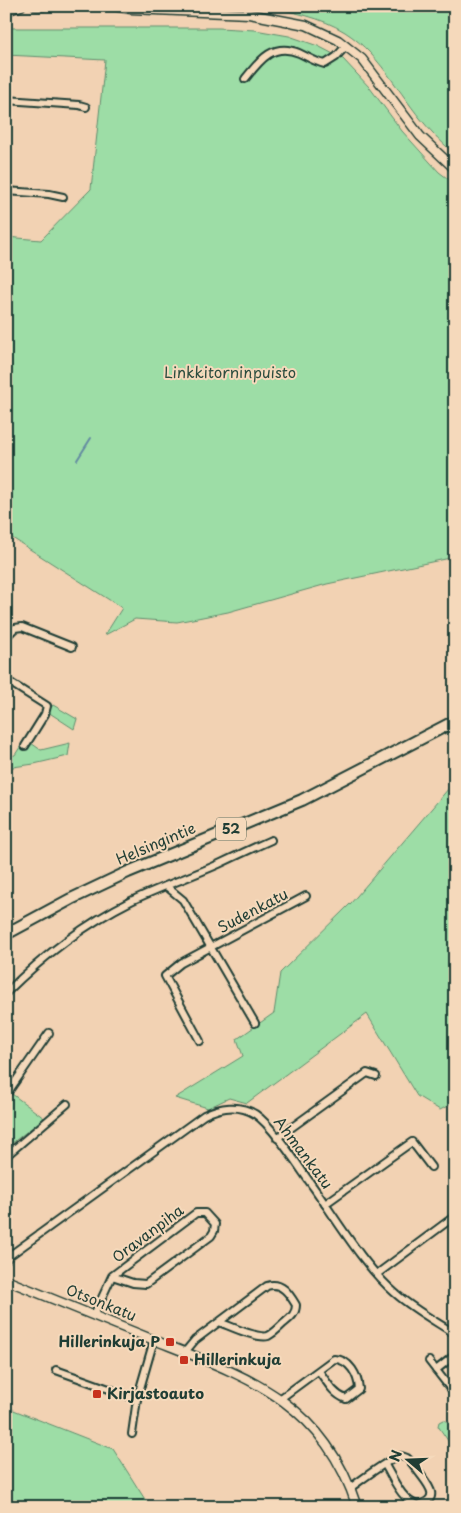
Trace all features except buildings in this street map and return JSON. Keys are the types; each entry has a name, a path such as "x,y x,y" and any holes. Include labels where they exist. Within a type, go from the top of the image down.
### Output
{"main road":[{"name":"Helsingintie","path":"6,934 71,899 128,872 302,800 455,721"}],"street":[{"path":"6,11 21,6"},
{"path":"36,6 43,6"},
{"path":"114,6 131,9 249,14 306,25 346,46 362,59 420,136 455,169"},
{"path":"245,79 262,59 277,49 297,52 325,64 336,57 346,46"},
{"path":"6,100 73,104 86,107"},
{"path":"6,191 49,194 63,197"},
{"path":"6,637 14,628 22,627 72,647"},
{"path":"6,680 47,706 45,714 25,746"},
{"path":"6,993 24,975 68,940 131,901 270,840"},
{"path":"166,886 183,900 255,1023"},
{"name":"Sudenkatu","path":"200,1042 165,976 181,964 306,896"},
{"path":"6,1095 49,1033"},
{"path":"277,1138 367,1073 376,1076"},
{"path":"6,1156 67,1104"},
{"name":"Ahmankatu","path":"6,1260 204,1115 214,1110 233,1108 248,1111 258,1116 277,1138 377,1274 405,1300 455,1334"},
{"path":"325,1204 412,1142 431,1166"},
{"name":"Oravanpiha","path":"94,1315 112,1276 196,1213 205,1213 215,1224 211,1236 146,1284 134,1283 112,1276"},
{"path":"377,1274 455,1216"},
{"name":"Otsonkatu","path":"6,1280 250,1379 281,1398 320,1436 341,1467 357,1507"},
{"path":"185,1352 195,1340 219,1322 270,1285 277,1285 284,1289 296,1305 296,1310 292,1317 271,1334 264,1336 219,1322"},
{"path":"132,1434 137,1399 154,1340"},
{"path":"436,1370 455,1355"},
{"path":"281,1398 319,1370 334,1359 341,1359 346,1362 358,1378 359,1389 346,1399 339,1397 334,1393 319,1370"},
{"path":"429,1361 450,1388"},
{"path":"56,1370 137,1399"},
{"path":"350,1488 397,1457 406,1457 431,1488 432,1495 429,1500 418,1505 412,1504 406,1498 385,1465"}],"green space":[{"path":"265,6 455,6 455,154 422,120 381,66 358,42 345,32 326,22"},
{"name":"Linkkitorninpuisto","path":"6,28 219,28 255,30 289,36 318,46 343,59 370,88 402,131 439,172 455,184 455,557 327,584 228,612 177,622 135,619 105,635 122,608 6,534 6,237 41,240 91,189 105,60 6,55"},
{"path":"53,705 77,719 74,729 48,712"},
{"path":"25,739 41,750 70,743 68,756 6,768 6,754 10,756 15,755"},
{"path":"455,781 455,1102 440,1110 417,1096 367,1014 247,1103 229,1098 208,1108 175,1098 243,1056 237,1039 274,1013 280,973 351,903"},
{"path":"12,1094 44,1118 6,1148 6,1102"},
{"path":"6,1407 113,1449 146,1501 147,1507 6,1507"},
{"path":"443,1420 455,1424 455,1439 451,1445 438,1426 439,1422"}],"waterway":[{"path":"77,460 91,438"}],"place":[{"name":"Hillerinkuja P","path":"170,1342"},
{"name":"Hillerinkuja","path":"184,1360"},
{"name":"Kirjastoauto","path":"97,1394"}]}
